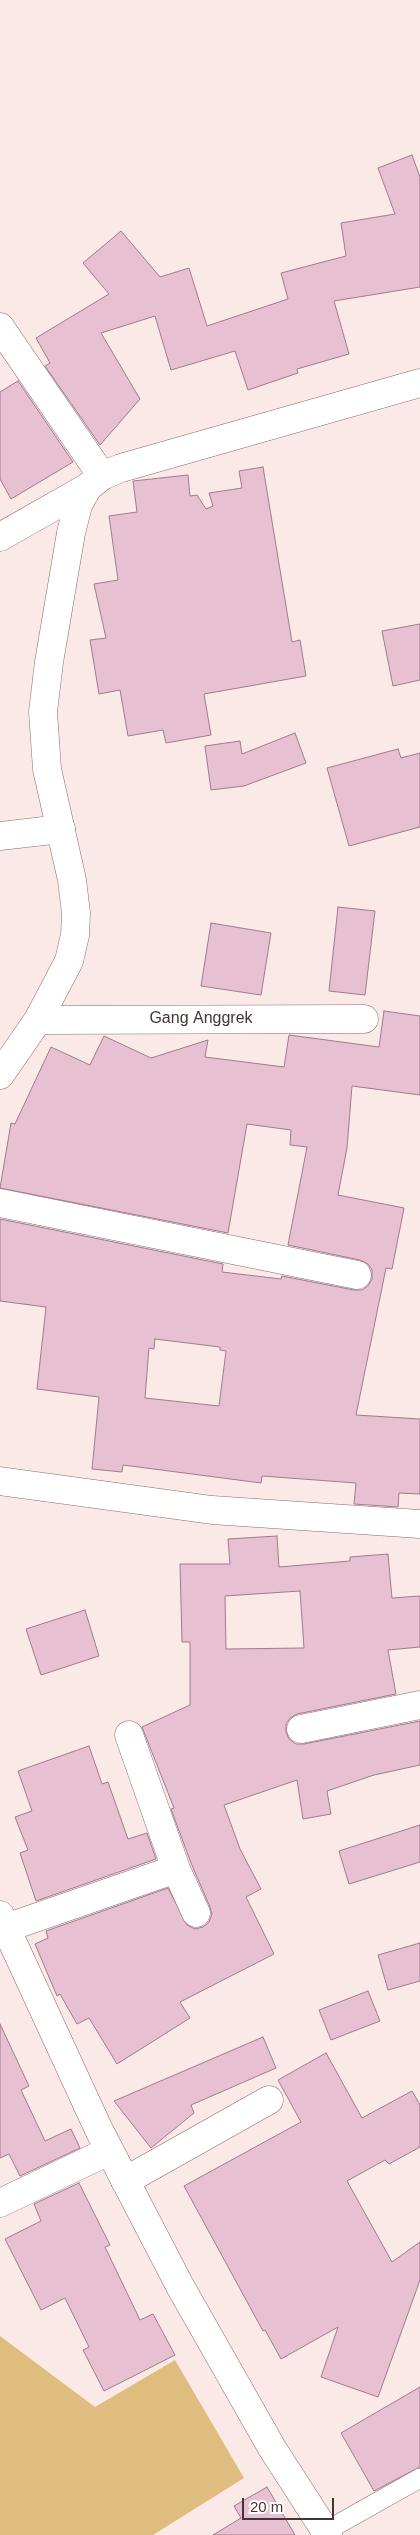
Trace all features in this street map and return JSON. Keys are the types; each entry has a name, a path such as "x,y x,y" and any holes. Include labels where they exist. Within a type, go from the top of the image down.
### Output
{"street":[{"path":"0,327 95,481"},
{"path":"0,537 95,481 121,468 420,383"},
{"path":"0,1075 38,1020 70,961 75,935 76,913 72,880 47,769 43,712 49,662 71,533 78,505 95,481"},
{"path":"0,836 61,829"},
{"name":"Gang Anggrek","path":"38,1020 364,1019"},
{"path":"0,1203 357,1275"},
{"path":"0,1481 212,1510 420,1524"},
{"path":"301,1729 420,1705"},
{"path":"128,1735 176,1869 196,1913"},
{"path":"176,1869 3,1921 109,2151 226,2369 272,2448 327,2533"},
{"path":"125,2181 269,2100"},
{"path":"0,2203 109,2151"}],"lane":[{"path":"327,2533 420,2478"}],"shaded area":[{"path":"0,2336 95,2407 175,2360 244,2478 153,2535 0,2535"}],"building":[{"path":"412,155 420,177 420,287 334,301 349,354 297,369 298,373 248,390 235,351 171,370 155,316 101,333 140,399 100,445 45,366 50,363 36,338 109,294 83,263 121,231 160,277 189,268 207,326 288,299 281,273 346,256 341,223 395,214 378,168"},
{"path":"18,381 73,462 11,499 0,479 0,392"},
{"path":"263,467 292,642 300,640 306,676 204,694 211,735 166,743 163,730 128,736 120,690 99,694 90,640 106,638 94,584 118,580 109,516 137,512 133,481 188,475 190,496 197,495 206,509 213,506 209,493 242,488 239,471"},
{"path":"420,624 420,680 393,686 382,631"},
{"path":"295,733 306,763 244,786 211,790 205,746 240,741 242,754"},
{"path":"398,749 401,758 420,753 420,827 349,846 327,768"},
{"path":"338,907 375,911 365,995 329,991"},
{"path":"211,923 271,933 261,995 201,986"},
{"path":"384,1011 420,1016 420,1095 352,1086 347,1148 338,1195 404,1208 392,1269 386,1268 356,1415 420,1419 420,1494 399,1493 398,1507 354,1504 356,1483 262,1476 261,1483 123,1465 122,1472 92,1469 99,1397 37,1389 46,1307 0,1301 0,1219 223,1264 222,1272 281,1279 282,1276 362,1290 368,1286 372,1279 372,1270 368,1264 360,1260 288,1245 307,1147 290,1145 291,1130 247,1124 228,1233 0,1188 11,1123 15,1124 51,1047 90,1065 104,1036 151,1058 208,1040 205,1057 284,1067 289,1035 379,1047","holes":["155,1339 220,1347 220,1350 226,1351 219,1406 145,1398 149,1348 154,1349"]},
{"path":"277,1536 279,1567 350,1561 350,1557 388,1554 392,1598 420,1596 420,1647 388,1650 396,1694 297,1714 290,1718 286,1724 286,1732 289,1739 296,1744 304,1744 420,1721 420,1765 374,1775 327,1791 331,1814 303,1819 297,1780 224,1805 240,1849 261,1889 246,1897 274,1954 180,2002 190,2018 117,2064 89,2018 77,2024 60,1994 57,1996 35,1944 48,1938 46,1931 168,1888 187,1925 195,1929 203,1927 209,1922 212,1914 210,1907 191,1863 171,1809 174,1808 142,1727 190,1705 190,1642 182,1642 180,1564 230,1564 228,1539","holes":["300,1591 304,1648 226,1649 225,1596"]},
{"path":"85,1610 99,1656 41,1675 26,1629"},
{"path":"89,1746 102,1784 108,1782 128,1839 147,1833 156,1859 36,1901 20,1853 28,1850 15,1817 32,1811 18,1771"},
{"path":"420,1825 420,1862 349,1884 339,1851"},
{"path":"420,1943 420,1981 388,1990 378,1955"},
{"path":"368,1991 380,2021 331,2040 319,2010"},
{"path":"0,2024 29,2086 21,2090 45,2141 71,2129 80,2148 20,2176 9,2154 0,2158"},
{"path":"263,2037 276,2068 191,2105 194,2113 151,2148 114,2101"},
{"path":"326,2053 362,2118 412,2091 420,2105 420,2147 389,2164 385,2160 347,2181 392,2262 420,2242 420,2280 378,2397 321,2377 338,2327 281,2359 265,2330 263,2331 184,2186 301,2122 278,2080"},
{"path":"79,2183 110,2245 105,2247 140,2320 153,2314 175,2355 104,2391 83,2350 89,2347 65,2298 41,2310 5,2239 41,2221 34,2204"},
{"path":"420,2387 420,2467 374,2491 341,2433"},
{"path":"267,2487 295,2535 213,2535 241,2518 234,2506"}]}
